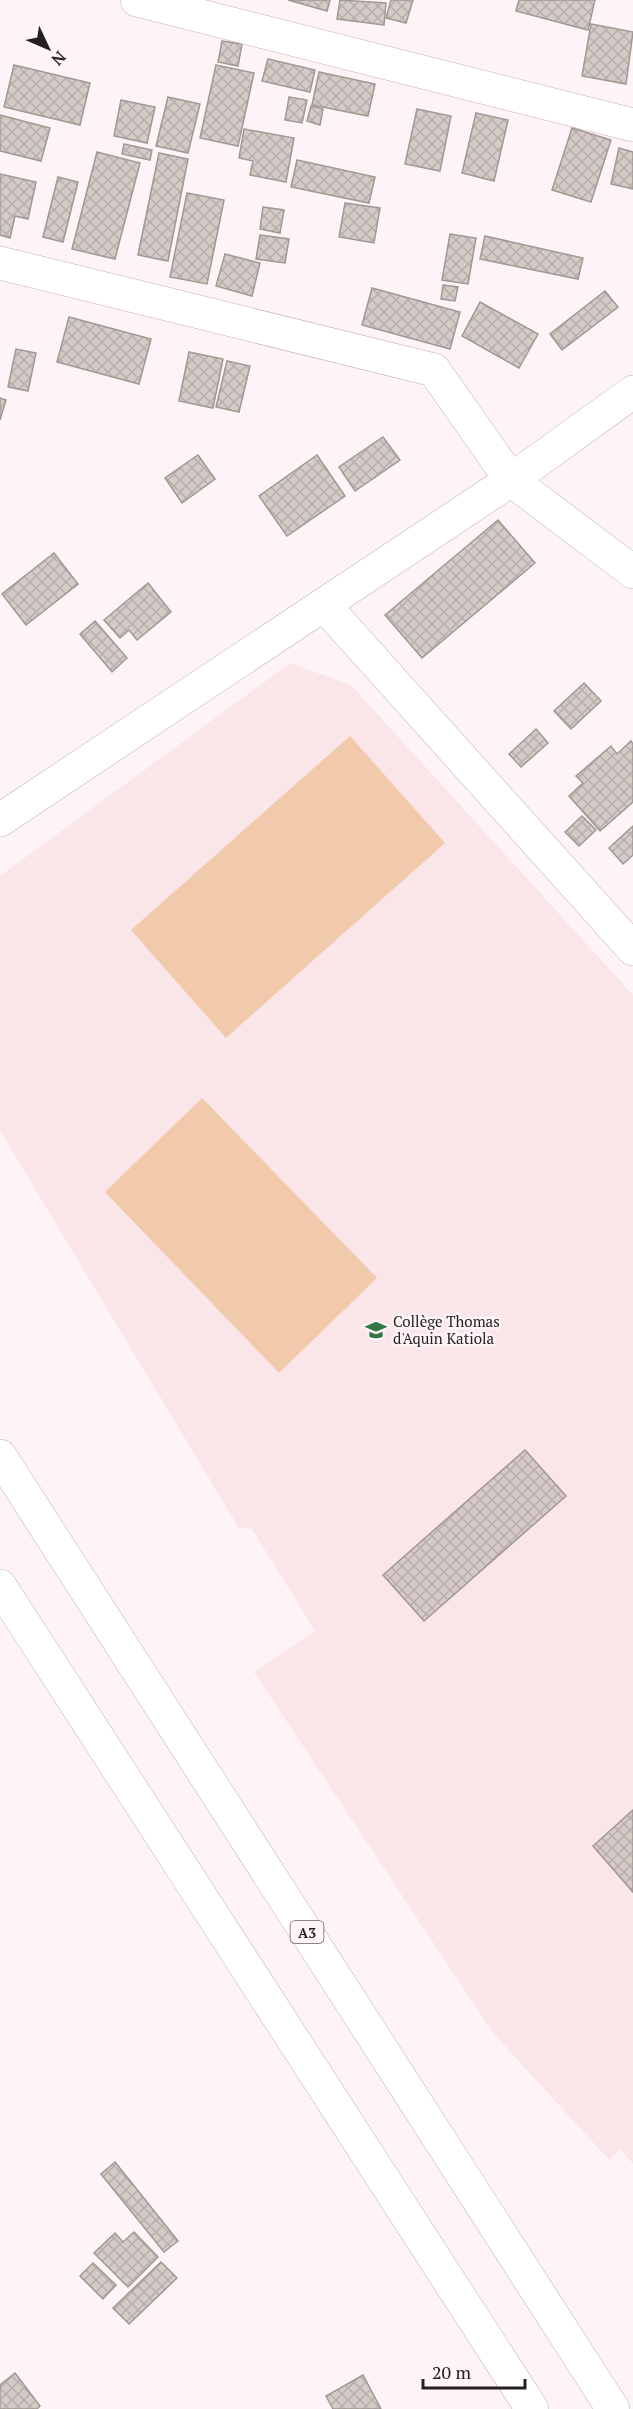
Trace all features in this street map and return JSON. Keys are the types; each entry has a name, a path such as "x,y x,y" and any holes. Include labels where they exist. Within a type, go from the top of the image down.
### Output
{"main road":[{"path":"137,0 633,125"},
{"path":"0,263 434,370 511,480 633,572"},
{"path":"0,820 511,480 633,392"},
{"path":"324,604 633,949"},
{"name":"A3","path":"0,1456 613,2409"},
{"path":"0,1586 532,2409"}],"shaded area":[{"name":"Collège Thomas d'Aquin Katiola","path":"290,663 351,685 633,995 633,2164 620,2149 609,2160 493,2033 254,1672 315,1631 252,1529 239,1528 0,1131 0,876"},
{"path":"350,736 445,843 226,1038 131,930"},
{"path":"202,1098 377,1278 279,1373 105,1192"}],"building":[{"path":"288,0 330,0 327,11"},
{"path":"340,0 386,3 384,25 337,19"},
{"path":"391,0 413,0 406,23 386,18"},
{"path":"519,0 595,0 588,30 516,11"},
{"path":"591,24 633,32 626,84 582,76"},
{"path":"222,41 242,44 238,66 218,62"},
{"path":"268,59 315,70 310,92 262,81"},
{"path":"14,65 90,83 80,125 4,107"},
{"path":"216,65 254,73 238,146 200,138"},
{"path":"319,72 375,84 368,116 312,105"},
{"path":"168,97 200,104 188,153 156,146"},
{"path":"289,97 307,100 302,123 285,120"},
{"path":"121,100 155,107 147,143 114,136"},
{"path":"311,106 323,109 320,125 307,121"},
{"path":"417,109 451,116 440,171 405,164"},
{"path":"476,113 508,120 494,181 462,173"},
{"path":"0,115 50,128 41,161 0,151"},
{"path":"572,128 611,140 591,202 552,190"},
{"path":"244,129 294,138 286,182 250,175 253,161 239,158"},
{"path":"124,144 152,150 150,160 122,154"},
{"path":"619,148 633,152 633,189 611,184"},
{"path":"97,152 140,163 115,259 72,249"},
{"path":"159,153 188,159 168,261 138,255"},
{"path":"297,160 375,177 369,203 291,187"},
{"path":"0,174 36,182 28,219 15,216 10,238 0,235"},
{"path":"58,177 78,182 63,242 43,237"},
{"path":"187,193 224,200 207,284 170,277"},
{"path":"345,203 380,208 374,243 339,237"},
{"path":"263,207 284,210 280,233 260,229"},
{"path":"450,234 476,238 468,284 442,280"},
{"path":"260,235 289,239 285,263 256,259"},
{"path":"485,236 583,258 578,279 480,259"},
{"path":"225,254 260,263 252,296 216,286"},
{"path":"443,285 458,287 455,301 441,299"},
{"path":"372,288 460,312 450,349 362,325"},
{"path":"605,291 618,307 562,350 550,334"},
{"path":"480,302 538,334 519,368 462,336"},
{"path":"69,317 151,339 139,384 57,362"},
{"path":"16,349 36,353 28,391 8,387"},
{"path":"189,352 223,359 213,408 179,401"},
{"path":"227,361 250,366 239,412 216,407"},
{"path":"0,398 6,400 0,420"},
{"path":"383,437 400,460 355,491 339,467"},
{"path":"198,455 215,479 182,503 165,478"},
{"path":"317,455 345,496 287,536 259,496"},
{"path":"498,520 535,563 422,658 385,615"},
{"path":"54,553 78,584 26,625 2,594"},
{"path":"148,583 171,612 137,640 129,630 120,638 104,620"},
{"path":"95,621 127,658 112,672 80,634"},
{"path":"584,683 601,701 571,729 554,711"},
{"path":"536,729 548,743 521,767 509,754"},
{"path":"631,741 633,744 633,802 600,831 569,796 583,783 576,776 611,746 617,754"},
{"path":"582,816 596,830 579,846 565,832"},
{"path":"633,826 633,855 623,864 609,848"},
{"path":"525,1450 566,1496 424,1621 383,1575"},
{"path":"633,1810 633,1892 593,1846"},
{"path":"115,2162 178,2241 164,2252 101,2174"},
{"path":"134,2232 158,2257 128,2287 94,2253 115,2233 123,2242"},
{"path":"161,2262 177,2278 129,2324 113,2308"},
{"path":"93,2263 116,2285 103,2299 80,2276"},
{"path":"15,2373 40,2406 37,2409 0,2409 0,2385"},
{"path":"363,2375 381,2409 333,2409 326,2396"}],"place":[{"name":"Collège Thomas d'Aquin Katiola","path":"376,1330"}]}
